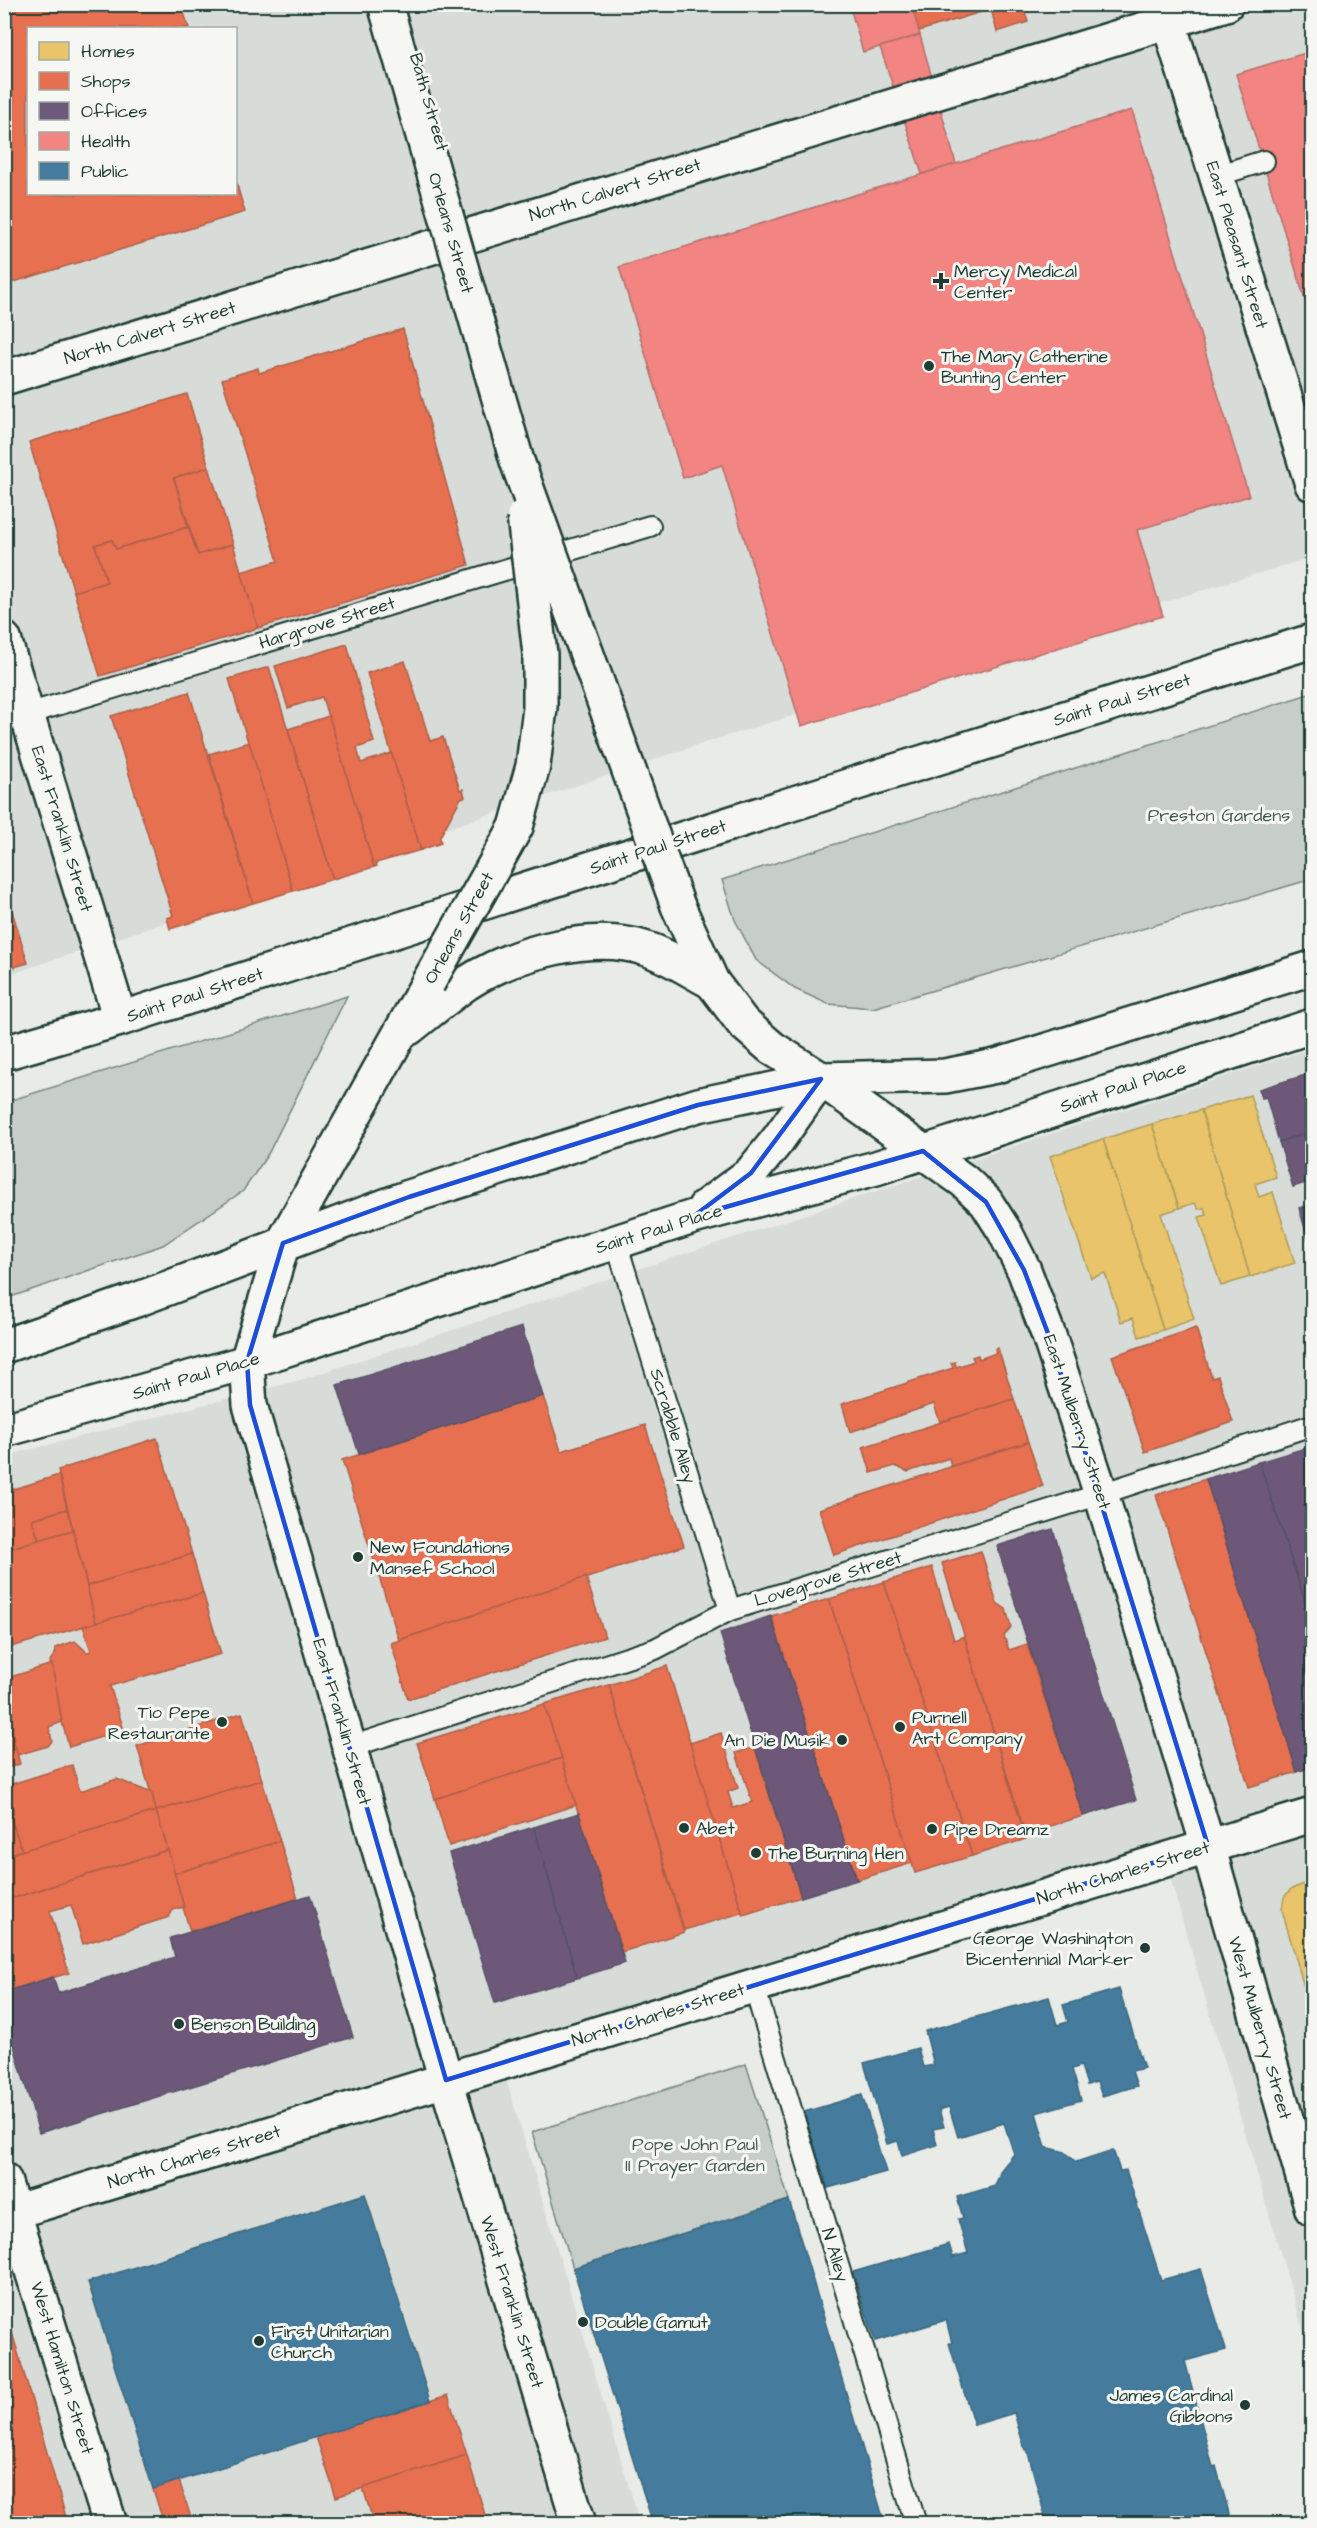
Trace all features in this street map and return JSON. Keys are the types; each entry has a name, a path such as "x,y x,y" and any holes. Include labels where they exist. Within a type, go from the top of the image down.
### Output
{"main road":[{"name":"Orleans Street","path":"385,4 517,461 678,906 712,982 743,1023 772,1048 821,1079"},
{"name":"Bath Street","path":"400,4 468,234"},
{"name":"North Calvert Street","path":"4,378 1165,13 1226,4"},
{"name":"East Pleasant Street","path":"1165,13 1312,484"},
{"name":"Orleans Street","path":"247,1362 283,1243 516,827 533,766 540,708 540,654 517,461"},
{"name":"East Franklin Street","path":"4,639 16,718 120,1019"},
{"name":"Saint Paul Street","path":"4,1053 120,1019 872,778 1312,642"},
{"path":"398,1037 468,983 514,960 568,946 602,942 646,949 712,982"},
{"path":"4,1346 136,1300 409,1197 698,1105 821,1079 945,1076 996,1066 1312,968"},
{"name":"Saint Paul Place","path":"4,1430 247,1362 693,1217 876,1168 1312,1026"},
{"path":"693,1217 751,1173 821,1079"},
{"name":"East Mulberry Street","path":"821,1079 964,1181 986,1202 1005,1232 1024,1270 1049,1335 1101,1494 1208,1846"},
{"name":"East Franklin Street","path":"247,1362 250,1406 446,2080"},
{"name":"North Charles Street","path":"9,2214 1312,1815"},
{"name":"West Mulberry Street","path":"1208,1846 1311,2196"},
{"name":"West Franklin Street","path":"446,2080 579,2523"},
{"name":"West Hamilton Street","path":"4,2180 9,2214 110,2523"}],"lane":[{"path":"1216,176 1264,161"},
{"name":"Hargrove Street","path":"16,718 650,526"},
{"name":"Scrabble Alley","path":"616,1242 730,1610"},
{"name":"Lovegrove Street","path":"350,1747 656,1649 730,1610 1101,1494 1312,1425"},
{"name":"N Alley","path":"754,1986 916,2523"}],"highlighted area":[{"path":"821,1079 751,1173 694,1216 923,1151 986,1202 1024,1270 1049,1336 1208,1846 446,2080 250,1405 247,1362 283,1243 409,1197 698,1105"}],"shaded area":[{"path":"4,5 1312,5 1312,557 707,742 5,976"},
{"path":"1312,1048 1312,2338 1306,2340 1169,1875 506,2079 640,2523 5,2524 5,1456 300,1380"}],"green space":[{"name":"Preston Gardens","path":"1312,693 1312,879 873,1008 828,1004 795,989 756,960 735,920 722,880"},
{"path":"347,996 268,1154 243,1191 163,1245 5,1299 5,1102"},
{"name":"Pope John Paul II Prayer Garden","path":"746,2064 789,2200 573,2268 532,2132"}],"building: Homes":[{"path":"1250,1095 1276,1177 1255,1184 1259,1197 1273,1192 1295,1263 1250,1277 1201,1110"},
{"path":"1201,1110 1250,1277 1221,1286 1199,1217 1207,1215 1204,1208 1198,1209 1195,1203 1179,1208 1152,1124"},
{"path":"1152,1124 1179,1208 1161,1214 1194,1319 1163,1330 1103,1139"},
{"path":"1103,1139 1163,1330 1139,1337 1133,1318 1121,1322 1105,1273 1091,1278 1050,1156"},
{"path":"1312,1881 1312,2015 1282,1910 1284,1897 1291,1889"}],"building: Shops":[{"path":"4,4 181,4 189,27 27,27 27,195 237,195 237,185 245,212 4,285"},
{"path":"911,4 1022,4 1028,22 997,32 991,9 919,31"},
{"path":"403,329 469,565 258,628 241,572 278,561 222,379 258,368 259,373"},
{"path":"187,394 209,467 174,478 188,527 116,549 112,540 95,545 107,582 74,592 29,442"},
{"path":"209,467 233,544 198,555 174,478"},
{"path":"188,527 198,555 233,544 258,628 100,676 74,592 107,582 95,545 112,540 116,549"},
{"path":"347,644 374,742 357,748 361,763 392,753 421,850 376,863 377,866 374,867 322,697 288,708 275,666"},
{"path":"405,661 430,741 443,737 460,790 463,789 465,797 461,798 440,837 441,843 421,850 367,673"},
{"path":"269,667 333,879 293,891 229,679"},
{"path":"189,692 253,903 170,929 167,918 173,916 111,716"},
{"path":"329,716 374,867 333,879 288,729"},
{"path":"249,742 293,891 253,903 209,754"},
{"path":"4,887 12,911 4,913"},
{"path":"12,911 28,963 4,970 4,913"},
{"path":"1196,1328 1212,1378 1218,1376 1233,1422 1145,1452 1112,1356"},
{"path":"998,1348 1014,1399 940,1422 934,1404 850,1432 842,1404 953,1368 951,1363 955,1362 956,1367 974,1361 972,1357 978,1355 979,1359 996,1353 995,1349"},
{"path":"543,1396 561,1451 645,1425 684,1546 399,1640 342,1460"},
{"path":"1014,1399 1028,1442 951,1466 949,1458 908,1472 895,1466 871,1473 863,1447"},
{"path":"157,1438 192,1554 87,1586 58,1470"},
{"path":"1028,1442 1043,1486 834,1555 819,1509"},
{"path":"59,1475 67,1509 32,1519 39,1540 4,1550 4,1492"},
{"path":"1206,1479 1297,1772 1249,1787 1156,1495"},
{"path":"67,1509 73,1530 39,1540 32,1519"},
{"path":"73,1530 96,1623 4,1649 4,1550"},
{"path":"981,1551 997,1603 1006,1609 1011,1627 1004,1636 1009,1650 1027,1644 1083,1816 1025,1834 942,1563"},
{"path":"192,1554 203,1593 96,1623 87,1586"},
{"path":"932,1567 954,1640 964,1636 1026,1839 972,1856 884,1582"},
{"path":"586,1577 605,1637 408,1699 391,1643"},
{"name":"Purnell Art Company","path":"884,1582 972,1856 915,1873 829,1599"},
{"path":"203,1593 221,1654 110,1686 124,1730 69,1747 50,1661 56,1652 55,1648 75,1641 87,1652 91,1651 83,1626"},
{"name":"An Die Musik","path":"829,1599 912,1863 857,1880 771,1616"},
{"path":"52,1664 62,1722 49,1727 52,1741 48,1746 17,1755 9,1722 4,1724 4,1679"},
{"name":"Abet","path":"667,1666 743,1915 741,1913 684,1930 609,1685"},
{"path":"609,1685 684,1932 622,1952 544,1704"},
{"path":"544,1704 562,1758 435,1799 417,1743"},
{"path":"242,1713 262,1780 156,1811 137,1746"},
{"path":"9,1722 20,1764 4,1769 4,1724"},
{"name":"The Burning Hen","path":"721,1733 738,1788 728,1792 733,1808 752,1802 736,1753 755,1747 801,1897 743,1915 690,1743"},
{"path":"562,1758 576,1805 449,1846 435,1799"},
{"path":"72,1765 80,1791 117,1779 152,1793 156,1811 22,1851 10,1816 14,1813 5,1786"},
{"path":"262,1780 280,1841 173,1874 156,1811"},
{"path":"5,1786 14,1813 10,1816 22,1851 4,1856"},
{"path":"156,1811 168,1850 4,1901 4,1856"},
{"path":"280,1841 298,1899 190,1931 173,1874"},
{"path":"168,1850 184,1907 173,1910 169,1917 83,1944 71,1905 50,1911 69,1973 4,1992 4,1901"},
{"path":"4,2305 68,2524 4,2524"},
{"path":"448,2395 467,2455 336,2497 316,2437"},
{"path":"467,2455 486,2518 469,2524 374,2524 363,2488"},
{"path":"179,2480 193,2524 164,2524 153,2489"}],"building: Offices":[{"path":"1312,1073 1312,1131 1279,1142 1266,1097 1262,1098 1259,1089"},
{"path":"1312,1131 1312,1181 1293,1187 1279,1142"},
{"path":"1312,1204 1312,1237 1308,1239 1299,1208"},
{"path":"522,1327 543,1396 359,1454 337,1385"},
{"path":"1312,1446 1312,1623 1259,1462"},
{"path":"1259,1462 1312,1623 1312,1767 1297,1772 1206,1479"},
{"path":"1053,1529 1136,1800 1083,1816 997,1546"},
{"path":"771,1616 857,1880 801,1897 720,1633"},
{"path":"579,1813 625,1963 577,1978 534,1827"},
{"path":"534,1827 577,1978 495,2003 449,1853"},
{"name":"Benson Building","path":"310,1895 353,2037 39,2133 4,2011 4,1992 53,1977 58,1993 175,1957 170,1938"}],"building: Health":[{"path":"849,4 911,4 920,35 863,52"},
{"path":"920,35 956,164 922,174 880,47"},
{"path":"1312,51 1312,323 1236,74"},
{"name":"The Mary Catherine Bunting Center","path":"1132,110 1249,496 1137,530 1163,616 801,726 722,465 683,478 619,267"}],"building: Public":[{"path":"1119,1989 1144,2068 1132,2071 1137,2086 1102,2096 1097,2082 1087,2085 1081,2066 1072,2069 1081,2100 1036,2113 1046,2147 1065,2152 1076,2162 1113,2150 1120,2171 1126,2170 1161,2280 1201,2269 1226,2350 1185,2361 1213,2467 1216,2466 1232,2524 1047,2524 1027,2449 1025,2450 1014,2413 974,2425 949,2343 952,2343 946,2320 875,2341 853,2272 949,2244 953,2257 968,2253 958,2219 963,2218 957,2197 995,2186 1001,2170 1014,2154 1004,2123 958,2137 949,2107 939,2110 944,2127 933,2129 937,2145 902,2156 898,2141 887,2144 864,2063 918,2048 923,2067 934,2065 925,2031 1049,1997 1057,2025 1068,2022 1063,2005"},
{"path":"862,2095 886,2172 828,2188 804,2112"},
{"name":"First Unitarian Church","path":"365,2194 430,2401 153,2489 88,2282"},
{"path":"789,2200 885,2524 653,2524 573,2268"}],"place":[{"name":"Mercy Medical Center","path":"941,281"},
{"name":"The Mary Catherine Bunting Center","path":"929,366"},
{"name":"New Foundations Mansef School","path":"358,1557"},
{"name":"Tio Pepe Restaurante","path":"222,1722"},
{"name":"Purnell Art Company","path":"900,1727"},
{"name":"An Die Musik","path":"842,1740"},
{"name":"Abet","path":"684,1828"},
{"name":"Pipe Dreamz","path":"932,1829"},
{"name":"The Burning Hen","path":"756,1853"},
{"name":"George Washington Bicentennial Marker","path":"1145,1948"},
{"name":"Benson Building","path":"179,2024"},
{"name":"Double Gamut","path":"583,2322"},
{"name":"First Unitarian Church","path":"259,2341"},
{"name":"James Cardinal Gibbons","path":"1245,2405"}]}
